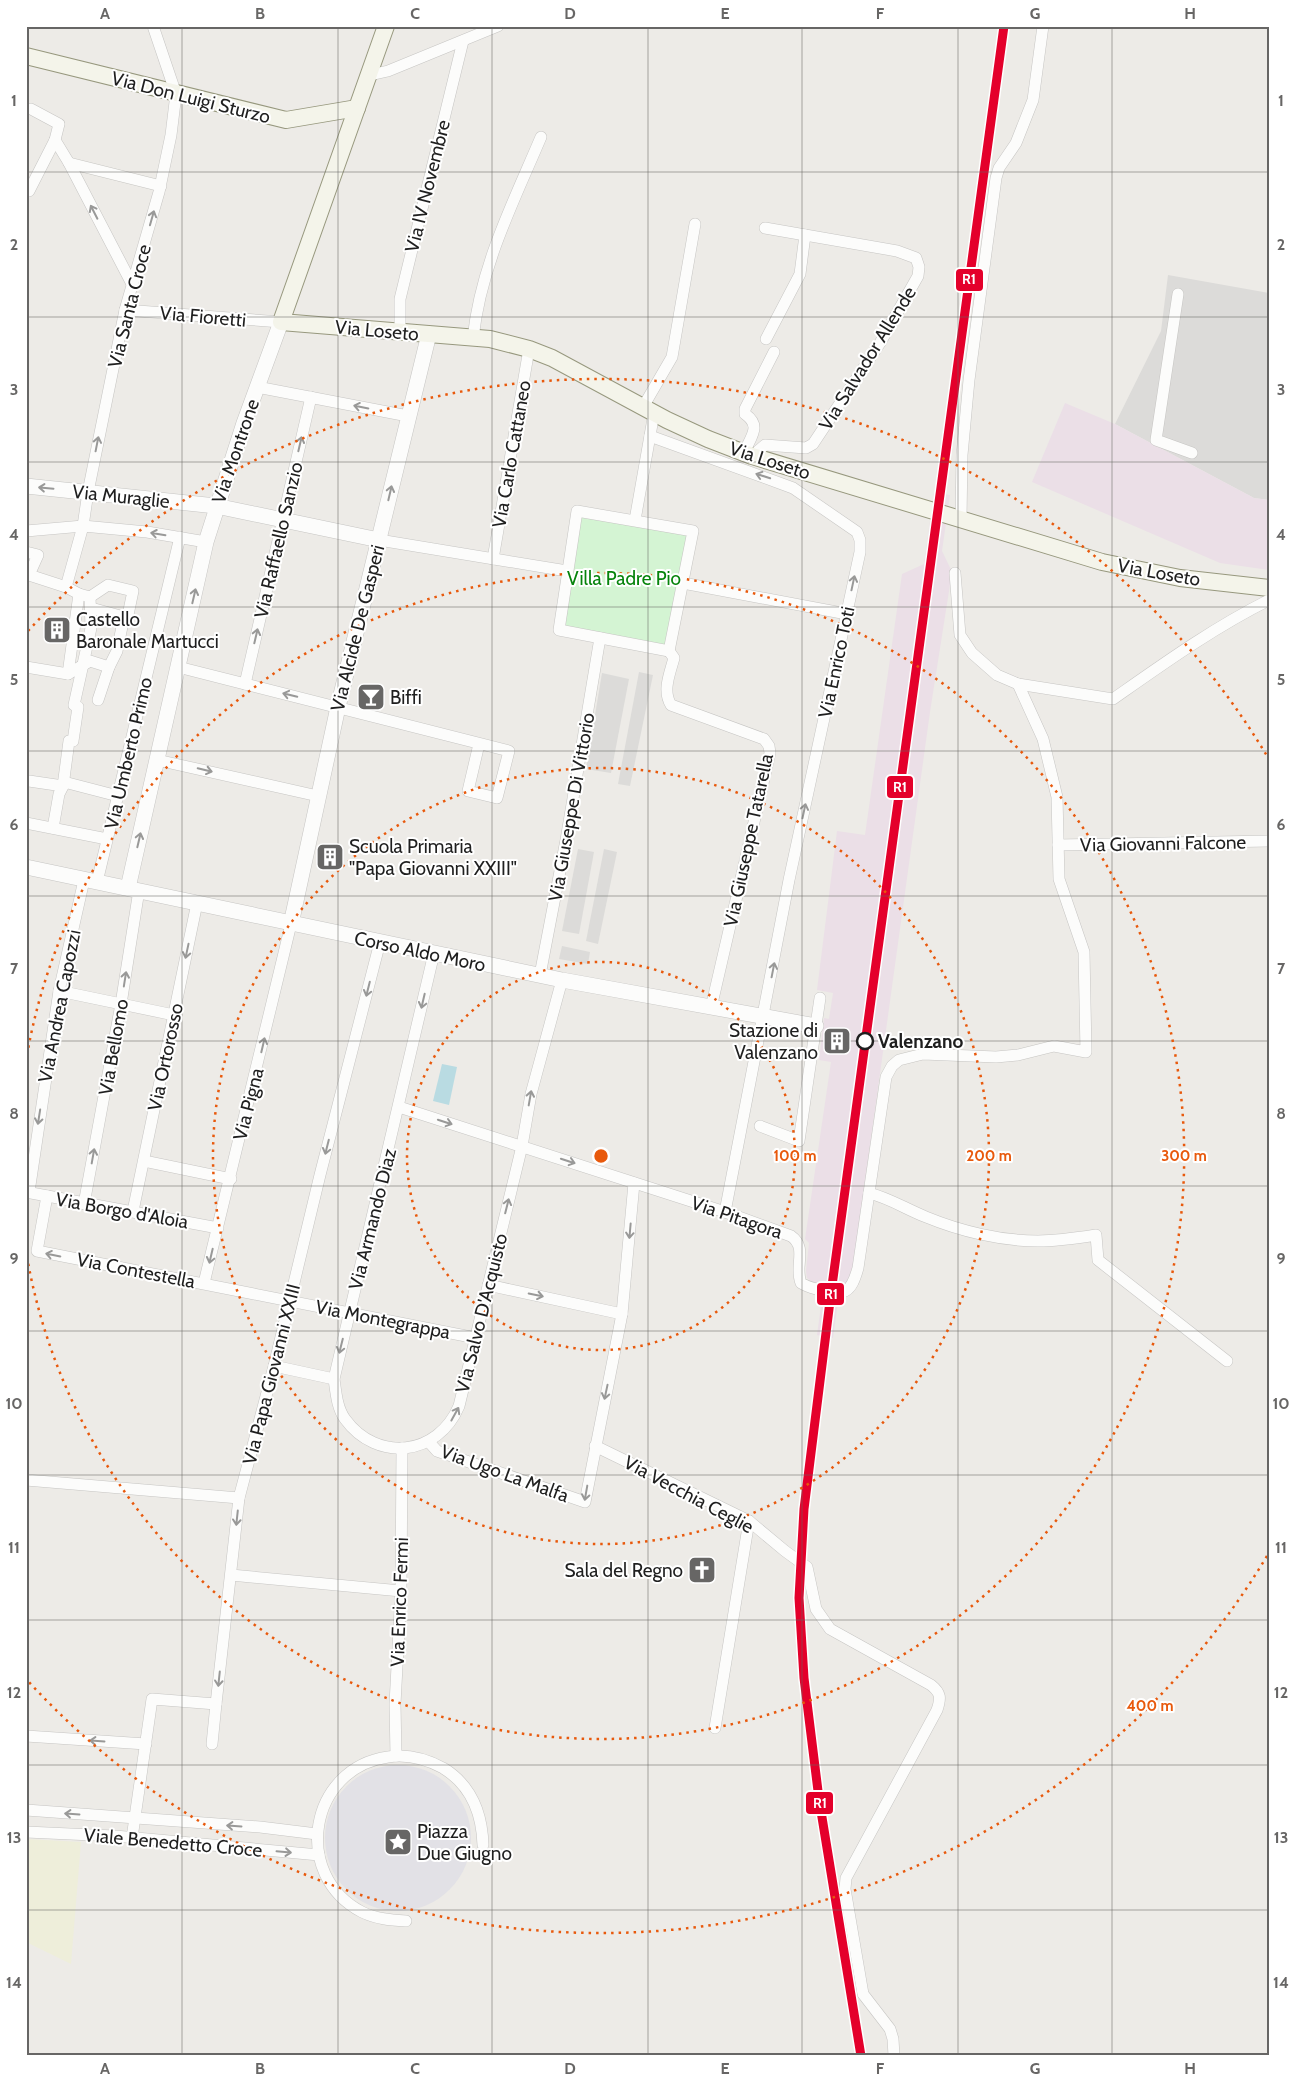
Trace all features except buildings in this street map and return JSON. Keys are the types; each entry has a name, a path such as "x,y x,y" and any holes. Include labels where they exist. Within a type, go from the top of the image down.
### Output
{"main road":[{"name":"Via Montrone","path":"281,322 386,26"},
{"name":"Via Don Luigi Sturzo","path":"26,56 286,120 357,108"},
{"name":"Via Loseto","path":"281,322 490,339 529,349 552,358 655,414 708,440 748,454 1081,556 1180,578 1269,588"}],"street":[{"name":"Via Santa Croce","path":"66,587 83,526 88,492 125,310 160,186 171,135 176,94 153,26"},
{"path":"370,75 388,71 498,26"},
{"path":"956,517 969,380 996,178 1016,143 1033,100 1043,26"},
{"name":"Via IV Novembre","path":"400,332 400,299 463,41"},
{"path":"29,191 55,140 60,124 31,109"},
{"path":"473,338 483,280 492,252 541,137"},
{"path":"55,140 69,163 133,286"},
{"path":"69,163 160,186"},
{"path":"635,520 650,436 672,357 695,224"},
{"name":"Via Salvador Allende","path":"748,454 770,444 806,448 813,444 880,343 918,276 919,267 916,258 908,254 765,228"},
{"path":"766,339 800,274 805,235"},
{"path":"1178,294 1156,440 1192,453"},
{"name":"Via Fioretti","path":"125,310 281,322"},
{"name":"Via Montrone","path":"134,889 157,760 206,542 216,506 281,322"},
{"name":"Via Alcide De Gasperi","path":"291,924 338,706 429,334"},
{"name":"Via Carlo Cattaneo","path":"494,559 529,349"},
{"path":"748,454 755,426 754,421 745,414 745,409 774,352"},
{"path":"257,387 408,416"},
{"name":"Via Raffaello Sanzio","path":"245,684 311,397"},
{"name":"Via Enrico Toti","path":"650,436 793,488 857,532 860,540 860,552 789,880 764,1018 725,1212"},
{"name":"Via Muraglie","path":"26,486 216,506 379,540"},
{"path":"577,511 635,520 693,531 669,651 559,630 577,511"},
{"path":"26,531 83,526 147,532 206,542"},
{"name":"Via Umberto Primo","path":"90,881 108,839 180,537"},
{"path":"379,540 567,571"},
{"path":"26,552 38,555 29,576 66,587 124,617"},
{"path":"956,573 960,635 972,653 997,675 1018,684 1113,700 1186,648 1239,615 1269,600"},
{"path":"683,583 847,614"},
{"path":"68,674 87,599 108,585 133,590 128,614 124,617 117,650 98,700"},
{"path":"52,828 59,794 64,784 69,741 73,741 78,706 74,705 91,628 87,599"},
{"name":"Via Giuseppe Di Vittorio","path":"540,975 566,840 600,638"},
{"name":"Via Giuseppe Tatarella","path":"669,651 674,658 666,691 671,705 764,740 770,746 770,753 711,1008"},
{"path":"27,669 68,674 90,661 109,667"},
{"path":"178,667 338,706 509,751 498,798 468,791 479,744"},
{"path":"1018,684 1043,738 1056,797 1059,879 1084,952 1086,1052 1054,1046 1018,1056 923,1054 899,1060 892,1066 886,1077 869,1193 883,1196 926,1217 944,1223 1006,1238 1037,1241 1062,1240 1096,1235 1098,1260 1227,1360"},
{"path":"157,760 318,796"},
{"path":"29,781 64,784 118,796"},
{"path":"26,823 108,839"},
{"name":"Via Giovanni Falcone","path":"1058,845 1269,841"},
{"name":"Corso Aldo Moro","path":"26,867 562,980 816,1026"},
{"name":"Via Andrea Capozzi","path":"28,1192 59,991 90,881"},
{"name":"Via Bellomo","path":"84,1204 121,1004 134,889"},
{"name":"Via Ortorosso","path":"133,1211 197,903"},
{"name":"Via Pigna","path":"204,1283 231,1179 291,924"},
{"name":"Via Papa Giovanni XXIII","path":"212,1744 239,1498 380,942"},
{"name":"Via Armando Diaz","path":"402,1448 385,1447 371,1442 358,1434 344,1418 336,1400 334,1379 434,953"},
{"name":"Via Salvo D'Acquisto","path":"429,1442 454,1417 459,1406 522,1146 530,1094 562,980"},
{"path":"59,991 174,1015"},
{"path":"760,1126 799,1141 820,998"},
{"name":"Via Pitagora","path":"399,1107 725,1212 795,1239 800,1248 799,1276 801,1283 810,1288 842,1293 850,1288 856,1275 869,1193"},
{"path":"144,1161 231,1179"},
{"path":"595,1446 622,1314 634,1183"},
{"name":"Via Borgo d'Aloia","path":"28,1192 218,1228"},
{"name":"Via Contestella","path":"47,1196 36,1251 290,1300"},
{"path":"488,1285 622,1314"},
{"name":"Via Montegrappa","path":"290,1300 476,1338"},
{"path":"274,1366 334,1379"},
{"path":"402,1448 429,1442"},
{"name":"Via Ugo La Malfa","path":"429,1442 437,1451 585,1502 595,1446"},
{"name":"Via Vecchia Ceglie","path":"595,1446 749,1521 807,1567 816,1609 830,1628 931,1685 939,1692 941,1700 937,1710 846,1878 845,1889 863,1994 890,2029 893,2039 894,2056"},
{"name":"Via Enrico Fermi","path":"396,1756 395,1704 401,1591 402,1448"},
{"path":"26,1480 239,1498"},
{"path":"715,1728 749,1521"},
{"path":"231,1575 401,1591"},
{"path":"132,1838 152,1699 216,1704"},
{"path":"26,1736 146,1744"},
{"path":"406,1921 385,1920 362,1912 346,1902 326,1876 319,1855 317,1834 322,1810 339,1782 350,1772 365,1763 380,1758 396,1756 415,1757 434,1763 458,1780 470,1794 478,1812 483,1845"},
{"name":"Viale Benedetto Croce","path":"26,1810 260,1827 317,1834"},
{"name":"Viale Benedetto Croce","path":"26,1832 132,1838 319,1855"}],"shaded area":[{"path":"1168,275 1269,293 1269,500 1254,498 1115,424 1161,331"},
{"path":"1065,403 1115,424 1254,498 1269,500 1269,570 1220,563 1032,482"},
{"path":"934,493 950,495 942,551 952,572 930,712 852,1276 848,1284 840,1288 833,1338 817,1335 824,1284 812,1282 807,1278 806,1271 809,1243 805,1239 831,1062 819,1060 824,1018 829,1019 833,993 817,990 837,831 865,835 902,574 924,564"},
{"path":"639,672 653,675 630,786 618,784"},
{"path":"602,673 629,679 611,773 586,769"},
{"path":"578,849 594,852 579,934 562,931"},
{"path":"604,849 617,852 598,944 586,941"},
{"path":"562,946 590,952 588,964 559,959"},
{"name":"Piazza Due Giugno","path":"398,1765 426,1771 449,1787 465,1810 471,1838 465,1866 449,1889 426,1905 398,1911 370,1905 347,1889 331,1866 325,1838 331,1810 347,1787 370,1771"}],"green space":[{"name":"Villa Padre Pio","path":"577,511 693,531 669,651 559,630"},
{"path":"26,1839 81,1842 71,1964 26,1942"}],"water":[{"path":"442,1064 457,1067 449,1105 433,1101"}],"transit line":[{"name":"R1","path":"861,2056 819,1799 804,1678 799,1598 804,1509 831,1293 1004,26"}],"place":[{"name":"Castello Baronale Martucci","path":"57,630"},
{"name":"Biffi","path":"371,697"},
{"name":"Scuola Primaria \"Papa Giovanni XXIII\"","path":"330,857"},
{"name":"Stazione di Valenzano","path":"837,1041"},
{"name":"Valenzano","path":"865,1041"},
{"name":"Sala del Regno","path":"702,1570"},
{"name":"Piazza Due Giugno","path":"398,1842"}]}
